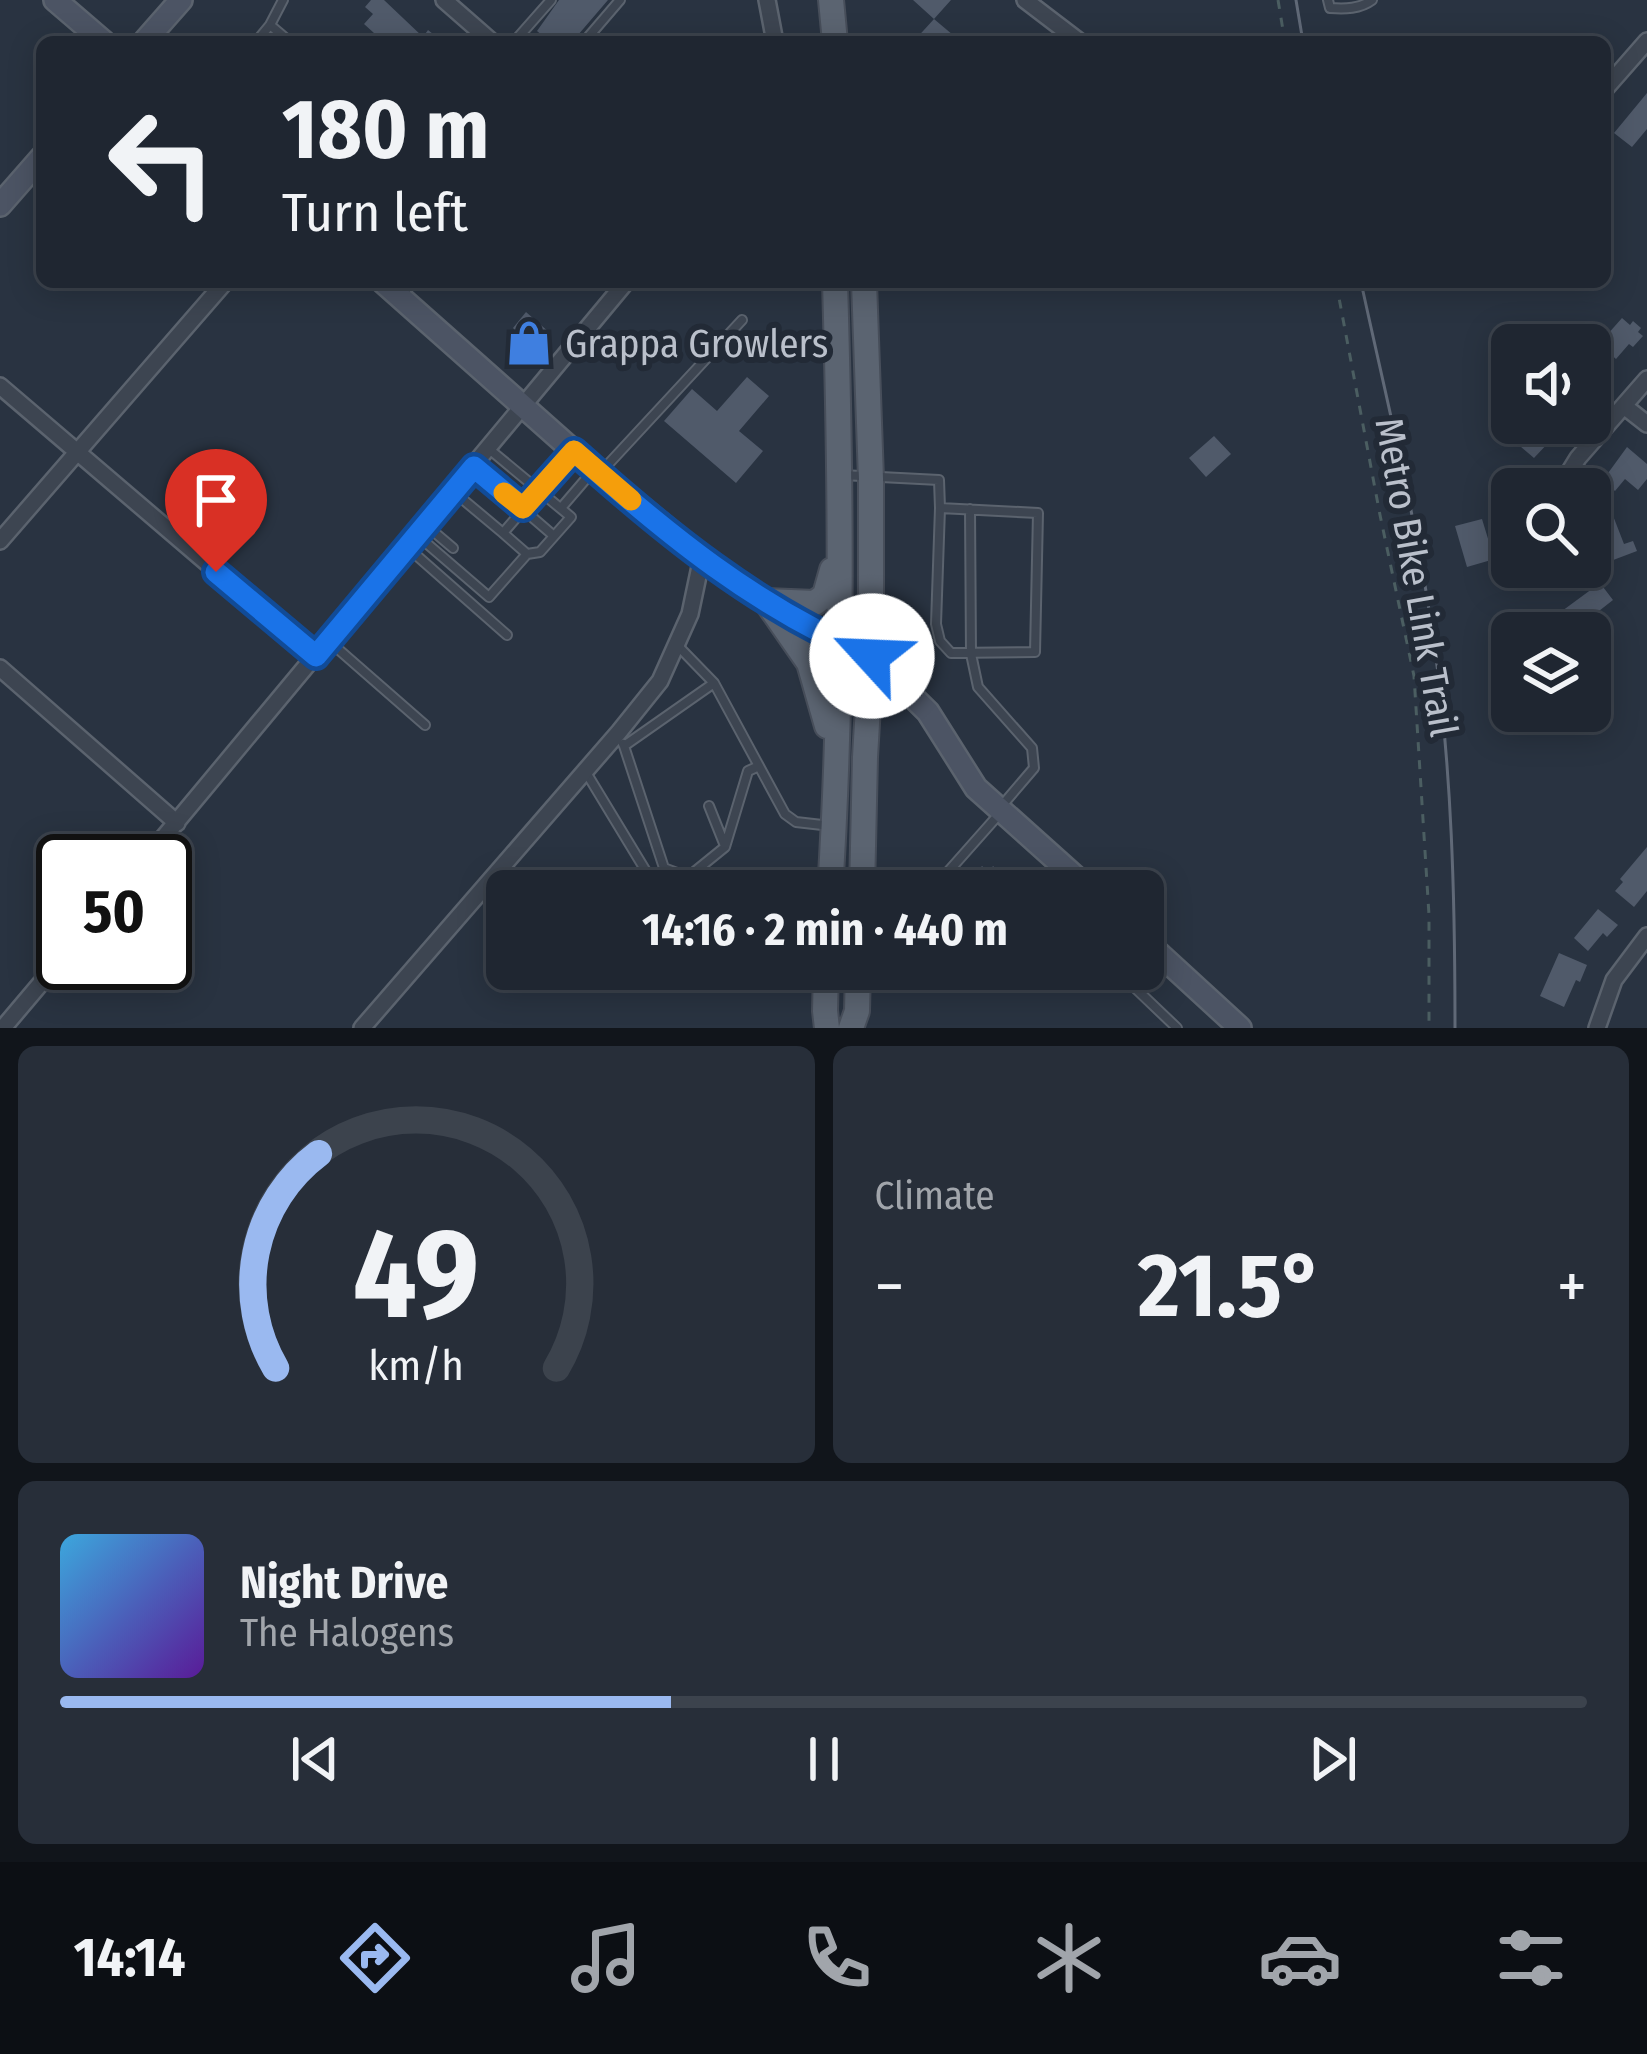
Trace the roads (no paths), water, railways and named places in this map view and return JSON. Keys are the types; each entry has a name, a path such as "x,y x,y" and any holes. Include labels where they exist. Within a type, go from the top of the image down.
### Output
{"main road":[{"path":"149,36 182,0"},
{"path":"831,0 834,36"},
{"path":"61,2 98,36"},
{"path":"0,205 36,164"},
{"path":"400,288 574,451 702,557 766,601 839,643 872,656 928,712 976,788 1066,870"},
{"path":"831,870 840,538 835,288"},
{"path":"862,870 872,656 864,288"},
{"path":"766,601 815,603 825,595 840,538"},
{"path":"766,601 809,663 835,758"},
{"path":"1164,964 1240,1028"},
{"path":"826,990 827,1028"},
{"path":"851,1028 858,990"}],"street":[{"path":"443,0 485,36"},
{"path":"767,0 774,36"},
{"path":"1025,0 1072,36"},
{"path":"1611,82 1647,41"},
{"path":"0,541 220,288"},
{"path":"168,834 621,288"},
{"path":"1573,468 1647,379"},
{"path":"0,386 316,656"},
{"path":"1624,406 1647,424"},
{"path":"362,1028 584,769 622,739 661,681 677,645 690,614 702,557"},
{"path":"0,668 177,823"},
{"path":"1597,1028 1614,980 1647,936"},
{"path":"3,1028 36,989"}],"lane":[{"path":"261,36 283,0"},
{"path":"519,36 551,0"},
{"path":"589,36 620,0"},
{"path":"1328,0 1330,8 1347,9 1372,0"},
{"path":"270,25 283,36"},
{"path":"561,508 742,320"},
{"path":"417,536 489,598 527,554 539,552 571,517 490,448"},
{"path":"503,533 574,451"},
{"path":"474,467 554,536"},
{"path":"840,475 939,480 936,624 940,641 951,653 1035,652 1038,513 940,508"},
{"path":"454,491 527,554"},
{"path":"949,870 1034,768 1032,748 978,687 971,653 970,509"},
{"path":"417,536 453,548"},
{"path":"417,536 507,635"},
{"path":"489,579 498,587"},
{"path":"329,641 425,725"},
{"path":"677,645 714,683 785,814 796,822 833,826"},
{"path":"714,683 622,739 664,868 688,877 725,847 748,771"},
{"path":"738,776 759,766"},
{"path":"584,769 645,870"},
{"path":"709,806 725,847"},
{"path":"1137,990 1177,1028"}],"tram line":[{"path":"1296,0 1302,36"},
{"path":"1362,288 1434,643 1451,835 1455,1028"}],"place":[{"name":"Grappa Growlers","path":"529,343"}]}
